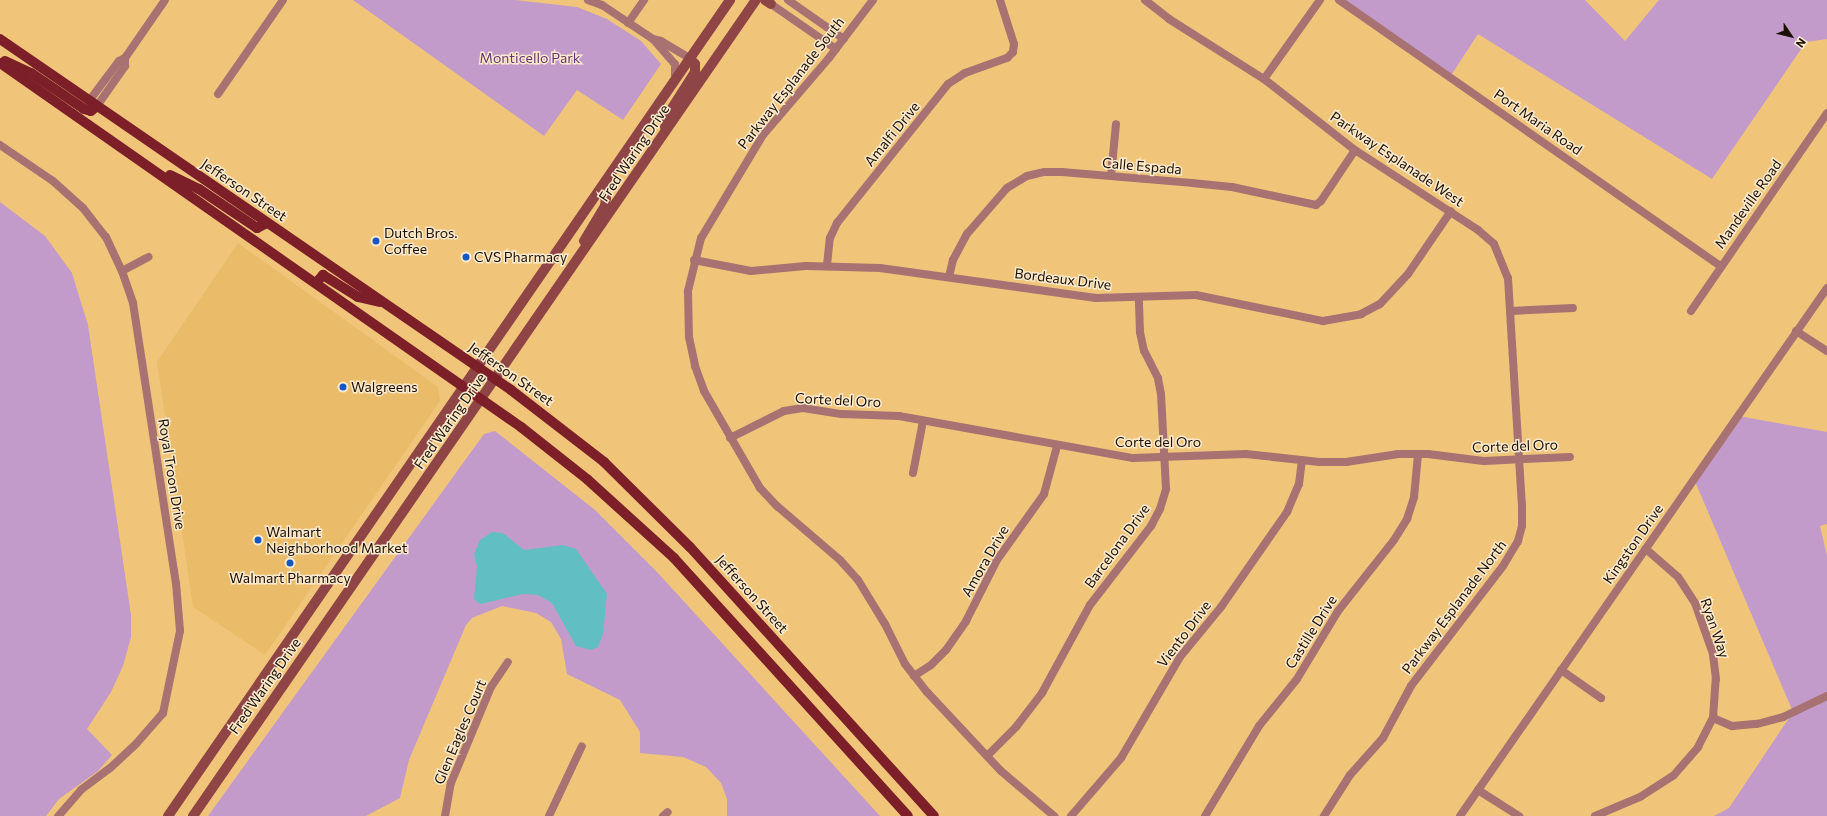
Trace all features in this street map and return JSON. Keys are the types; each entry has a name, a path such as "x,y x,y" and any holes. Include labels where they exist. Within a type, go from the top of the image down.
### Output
{"main road":[{"name":"Fred Waring Drive","path":"168,816 730,0"},
{"name":"Fred Waring Drive","path":"193,816 756,0"},
{"name":"Jefferson Street","path":"0,38 477,367 574,438 652,507 934,816"},
{"path":"0,58 31,73 84,109 92,111 93,103"},
{"path":"660,140 669,113 695,72 695,64 689,58"},
{"path":"0,62 464,386 588,480 668,553 908,816"},
{"path":"141,161 200,189 254,226 260,228 267,222"},
{"path":"578,260 579,250 605,206 606,198 599,191"},
{"path":"316,283 323,275 358,297 385,304"}],"street":[{"path":"93,103 125,66 125,58 166,0"},
{"path":"218,94 283,0"},
{"path":"588,0 602,5 653,40 675,64 675,79"},
{"path":"628,23 644,0"},
{"path":"788,0 844,39"},
{"name":"Parkway Esplanade South","path":"873,0 836,49 763,135 712,217 694,260 689,280 687,311 695,366 704,391 760,488 777,506 840,560 858,580 914,676 986,756 1054,816"},
{"name":"Amalfi Drive","path":"827,266 830,238 837,223 948,84 965,73 1007,58 1013,52 1014,44 1000,0"},
{"name":"Parkway Esplanade West","path":"1145,0 1169,20 1264,79 1355,150 1452,211 1494,244 1508,278 1515,387"},
{"path":"1264,79 1320,0"},
{"name":"Port Maria Road","path":"1339,0 1721,266"},
{"path":"768,2 836,49"},
{"path":"653,40 661,40 689,58"},
{"name":"Mandeville Road","path":"1691,311 1827,113"},
{"path":"1111,176 1116,124"},
{"name":"Royal Troon Drive","path":"0,145 53,181 83,208 106,236 122,271 133,303 176,583 180,631 163,713 136,744 110,768 80,790 58,816"},
{"name":"Calle Espada","path":"949,277 959,247 1007,188 1027,176 1045,172 1111,176 1232,187 1316,205 1321,201 1355,150"},
{"name":"Bordeaux Drive","path":"694,260 751,271 827,266 880,268 1096,298 1196,295 1298,317 1323,321 1341,320 1362,314 1380,304 1397,288 1452,211"},
{"path":"122,271 148,257"},
{"name":"Kingston Drive","path":"1460,816 1560,670 1827,288"},
{"name":"Barcelona Drive","path":"986,756 1016,727 1038,699 1090,605 1150,526 1160,509 1166,489 1166,457 1158,378 1144,351 1140,332 1139,297"},
{"path":"1511,311 1572,308"},
{"path":"1796,331 1827,351"},
{"name":"Parkway Esplanade North","path":"1324,816 1346,781 1383,738 1423,669 1512,553 1522,526 1520,460 1515,387"},
{"name":"Corte del Oro","path":"730,438 784,411 803,408 923,421 1057,446 1133,458 1246,454 1302,460 1346,462 1398,454 1467,460 1520,460 1570,457"},
{"path":"913,474 923,421"},
{"name":"Amora Drive","path":"914,676 931,665 960,632 997,560 1044,494 1057,446"},
{"name":"Castille Drive","path":"1205,816 1259,726 1297,679 1338,610 1394,540 1407,519 1414,497 1418,455"},
{"name":"Viento Drive","path":"1071,816 1121,758 1180,657 1221,607 1287,512 1300,484 1302,460"},
{"name":"Ryan Way","path":"1595,816 1640,797 1674,775 1698,747 1713,718 1716,679 1713,654 1695,603 1678,576 1646,549"},
{"name":"Glen Eagles Court","path":"445,816 451,783 491,687 508,662"},
{"path":"1560,670 1601,698"},
{"path":"1713,718 1732,726 1757,724 1783,717 1827,696"},
{"path":"548,816 582,746"},
{"path":"1478,790 1519,816"}],"shaded area":[{"path":"238,243 438,387 440,401 265,655 193,607 157,362"}],"green space":[{"name":"Monticello Park","path":"353,0 515,0 577,7 607,19 641,41 661,64 623,120 577,90 544,136"},
{"path":"1338,0 1585,0 1625,41 1659,0 1827,0 1827,39 1806,42 1712,179 1478,34 1450,77"},
{"path":"0,202 45,236 72,273 88,325 131,615 131,637 123,666 111,692 87,729 112,755 98,771 59,799 46,816 0,816"},
{"path":"1738,416 1827,432 1827,524 1820,526 1827,556 1827,816 1714,816 1729,808 1793,712 1694,479"},
{"path":"495,431 595,510 657,572 880,816 727,816 727,799 721,783 706,767 683,757 640,753 640,732 620,700 567,674 561,639 551,622 536,613 502,606 472,618 466,625 409,760 400,798 366,816 208,816 484,434"}],"water":[{"path":"492,532 503,533 524,550 563,545 576,549 607,594 603,634 598,647 591,650 576,646 552,603 538,595 523,594 481,604 477,602 474,598 477,566 474,554 480,540"}],"place":[{"name":"Dutch Bros. Coffee","path":"376,241"},
{"name":"CVS Pharmacy","path":"466,257"},
{"name":"Walgreens","path":"343,387"},
{"name":"Walmart Neighborhood Market","path":"258,540"},
{"name":"Walmart Pharmacy","path":"290,563"}]}
